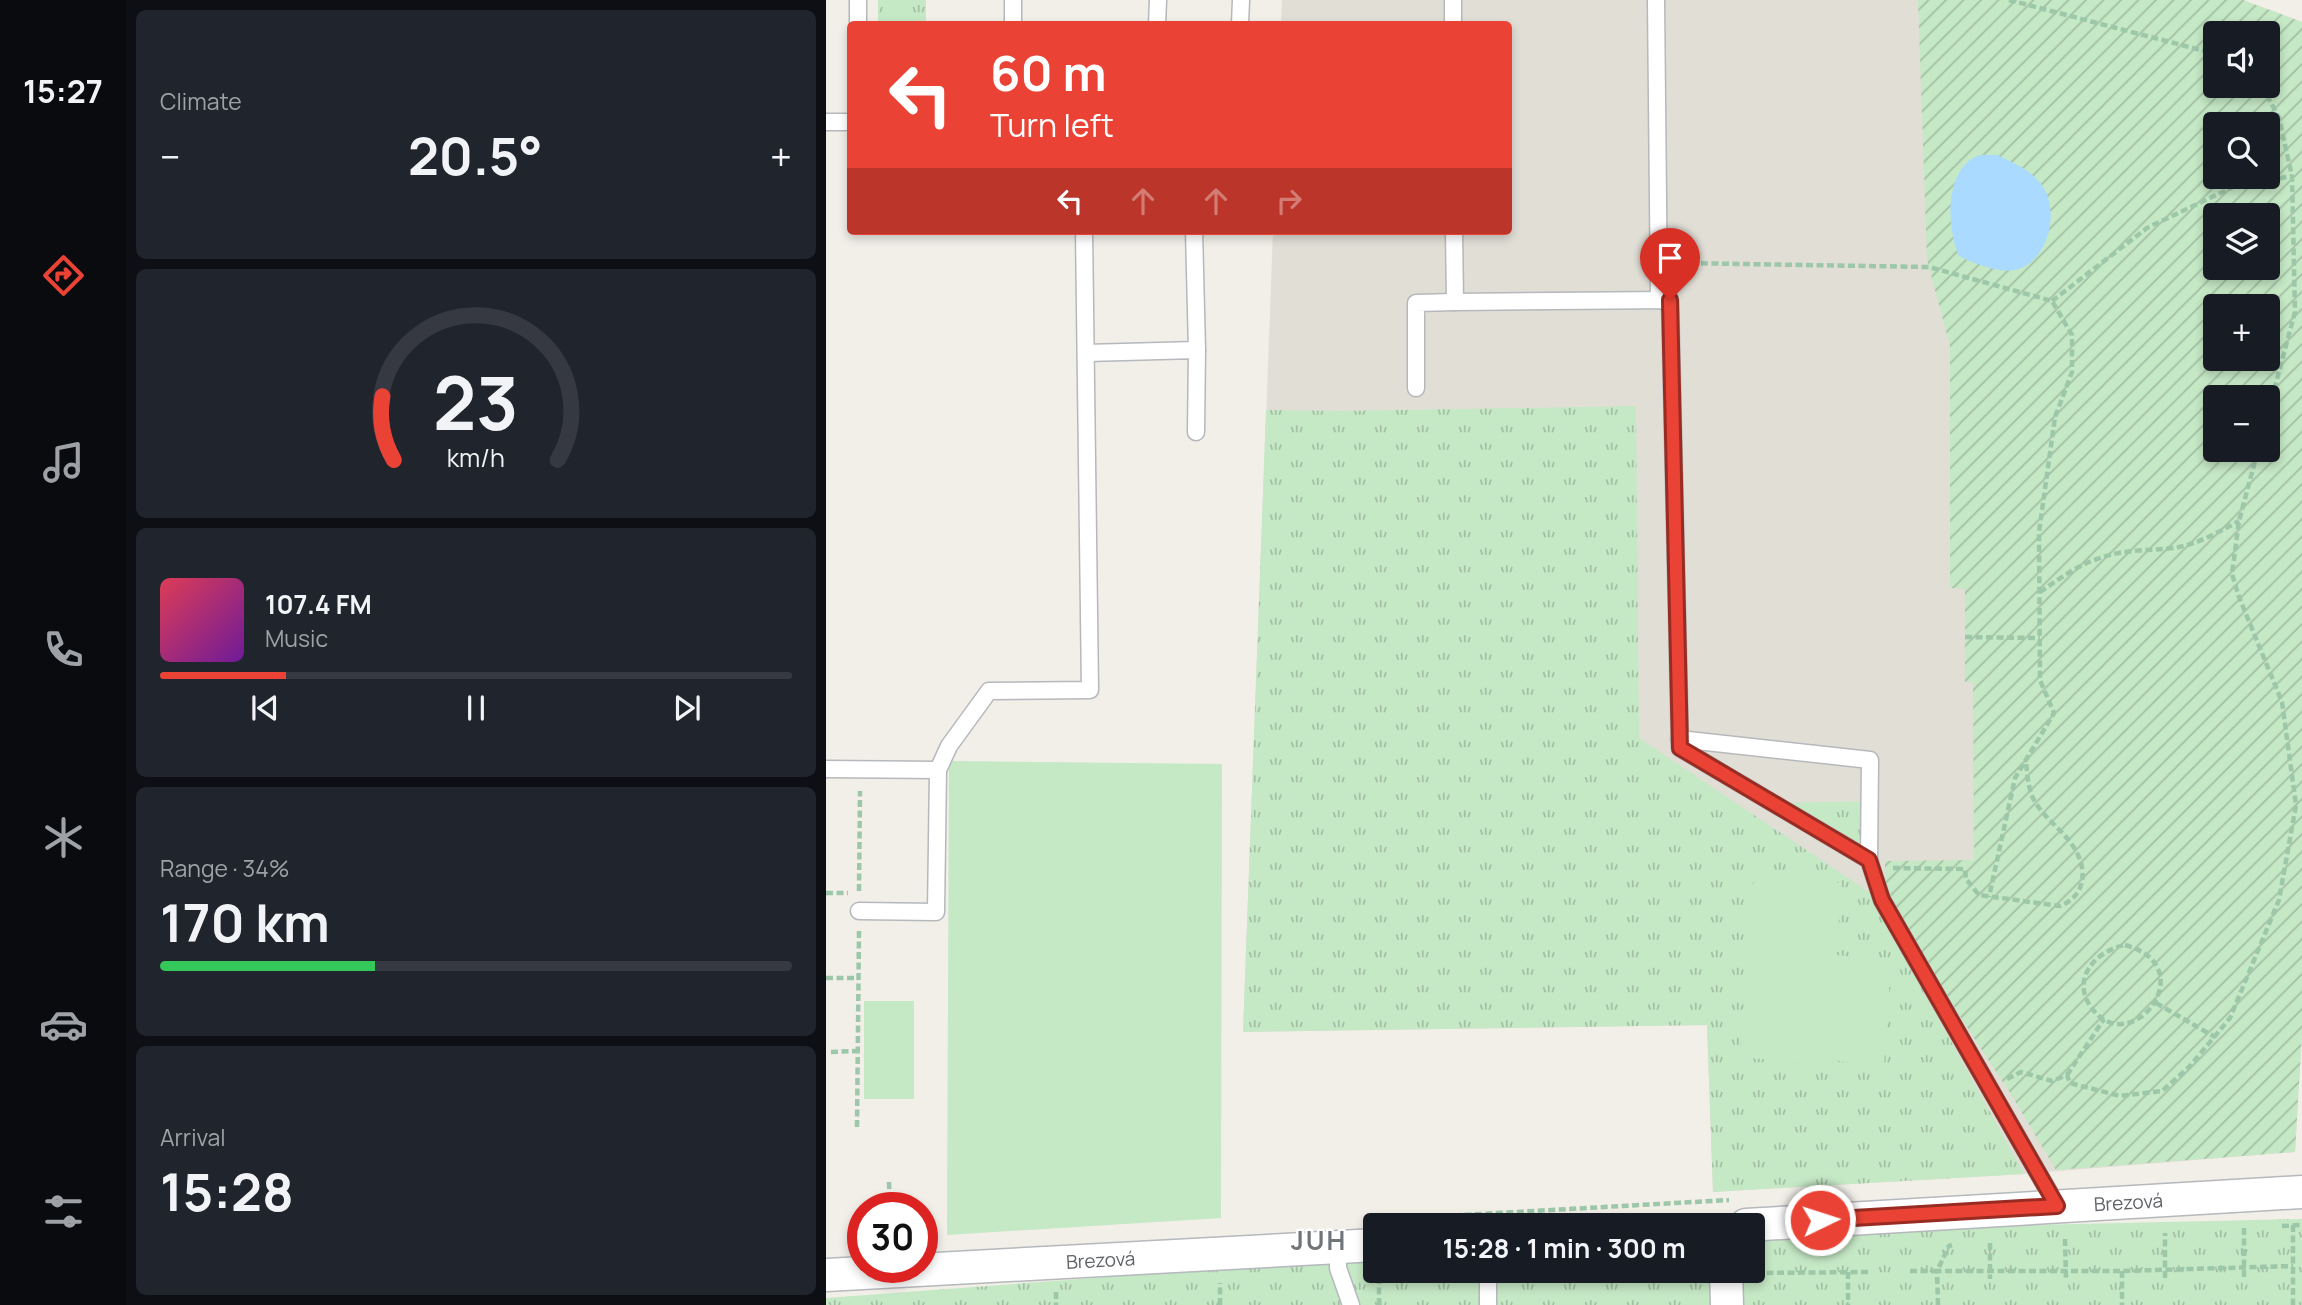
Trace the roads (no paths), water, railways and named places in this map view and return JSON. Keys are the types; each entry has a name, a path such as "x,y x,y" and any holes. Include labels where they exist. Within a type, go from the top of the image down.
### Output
{"street":[{"name":"Brezová","path":"1744,1212 2057,1206 2302,1192"},
{"name":"Brezová","path":"826,1275 1338,1247 1363,1238"},
{"path":"1727,1305 1734,1283"}],"lane":[{"path":"858,0 858,21"},
{"path":"1013,0 1013,21"},
{"path":"1157,21 1158,0"},
{"path":"1240,21 1241,0"},
{"path":"1453,0 1453,21"},
{"path":"1656,0 1659,300"},
{"path":"826,122 847,122"},
{"path":"859,911 936,912 938,770 949,746 989,691 1090,690 1084,235"},
{"path":"1194,235 1196,432"},
{"path":"1454,235 1455,302"},
{"path":"1416,388 1416,303 1670,300 1680,748 1870,864"},
{"path":"1086,353 1197,350"},
{"path":"1679,739 1870,760 1870,864 1882,900 2057,1206"},
{"path":"826,769 938,770"},
{"path":"1338,1247 1338,1268 1351,1305"},
{"path":"1488,1283 1488,1305"}],"water":[{"path":"1997,155 2037,179 2047,194 2051,218 2045,243 2039,253 2021,268 2006,271 1959,256 1952,231 1951,202 1958,175 1975,157"}],"district":[{"name":"JUH","path":"1319,1241"}]}
